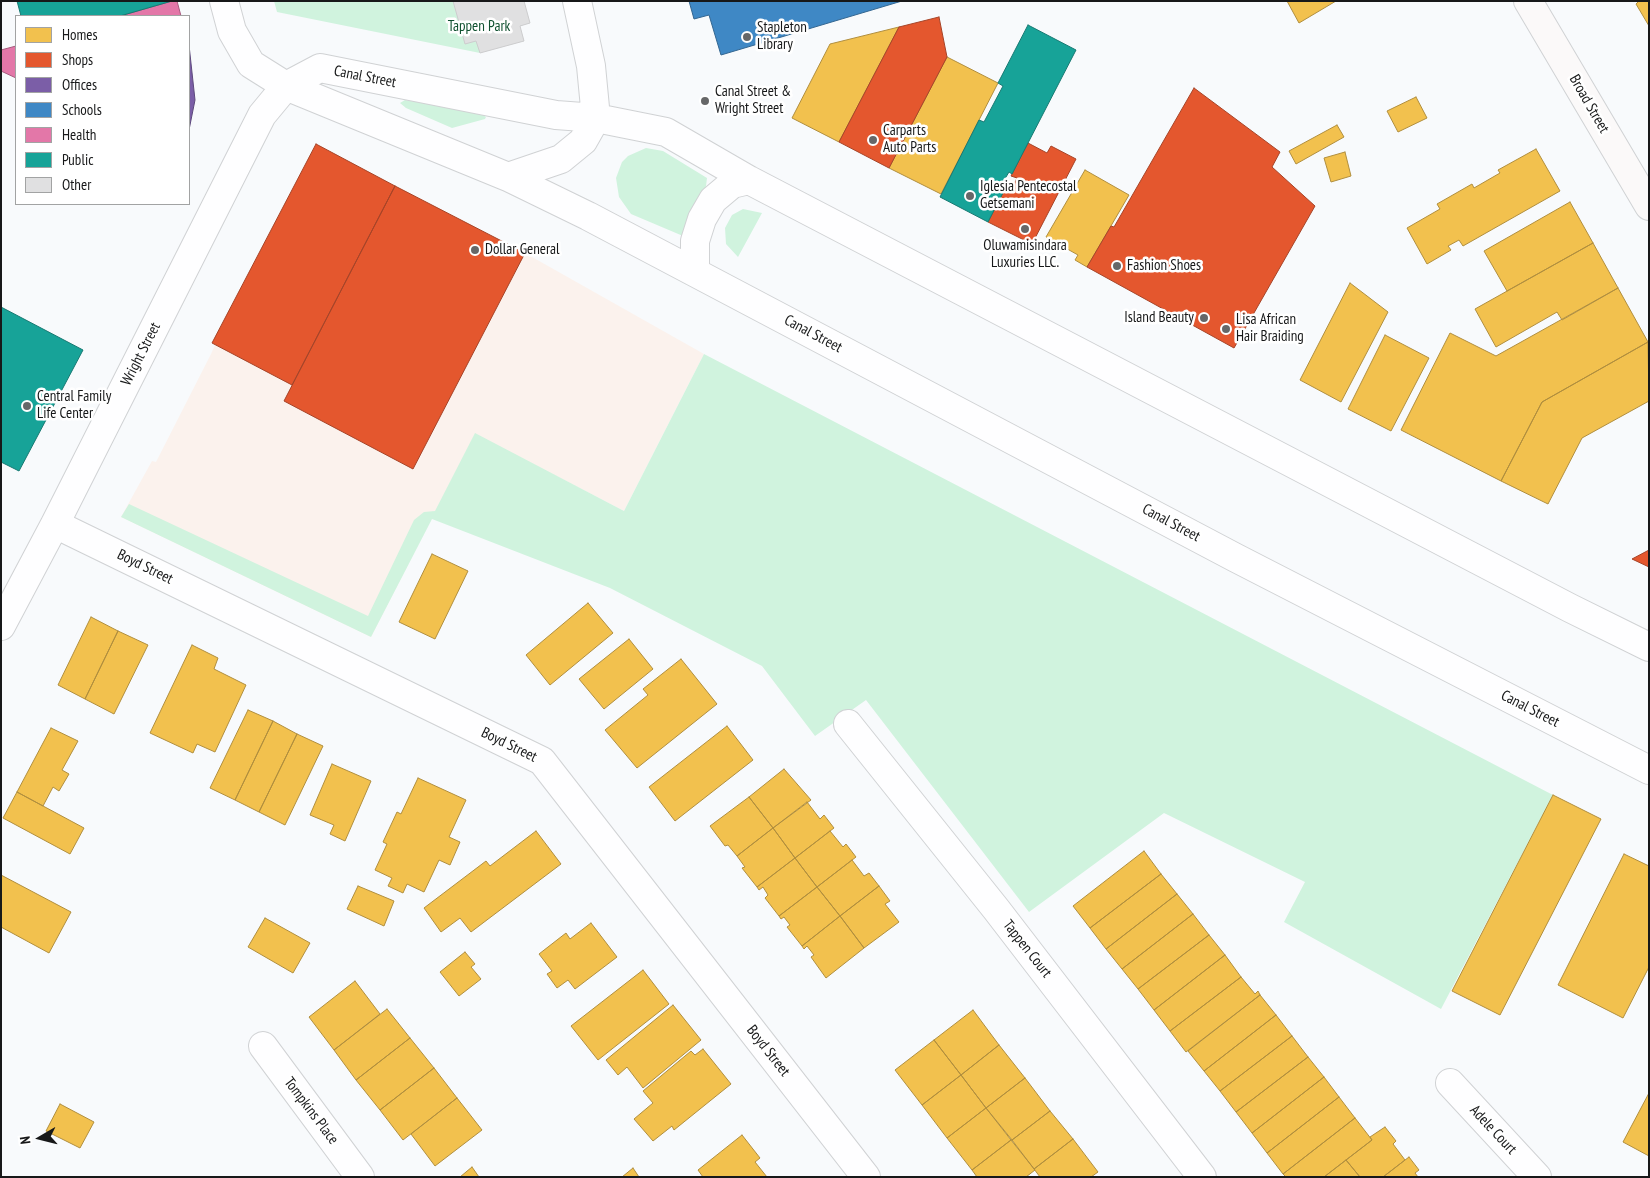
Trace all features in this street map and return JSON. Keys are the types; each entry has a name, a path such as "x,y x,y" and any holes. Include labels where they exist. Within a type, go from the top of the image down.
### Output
{"street":[{"path":"224,1 232,31 251,64 286,86"},
{"path":"508,177 561,159 583,141 596,118 591,66 577,1"},
{"name":"Broad Street","path":"1528,1 1649,206"},
{"name":"Canal Street","path":"286,86 320,68 556,115 596,118 666,132 749,180 1570,608 1649,647"},
{"name":"Canal Street","path":"286,86 508,177 695,272 1236,558 1649,770"},
{"name":"Wright Street","path":"1,626 56,524 262,115 286,86"},
{"path":"695,272 695,241 702,219 713,200 732,184 749,180"},
{"name":"Boyd Street","path":"56,524 542,761 866,1177"},
{"name":"Tappen Court","path":"848,724 996,909 1202,1177"},
{"name":"Tompkins Place","path":"263,1046 360,1177"},
{"name":"Adele Court","path":"1450,1083 1537,1177"}],"shaded area":[{"path":"316,144 525,253 704,354 624,511 475,434 371,637 121,517 152,461 156,462 211,354 215,345 212,343"}],"green space":[{"name":"Tappen Park","path":"274,1 524,1 530,23 520,26 524,41 480,53 277,12"},
{"path":"405,100 480,113 486,117 485,119 452,128 406,108 400,103"},
{"path":"646,148 663,151 707,178 691,229 683,236 631,214 619,197 616,178 622,162 628,156"},
{"path":"743,209 762,213 738,257 726,244 725,228 732,215"},
{"path":"704,354 1553,795 1441,1009 1284,922 1305,882 1164,813 1029,912 866,700 815,736 762,666 610,588 432,519 371,637 121,517 129,504 368,616 414,520 424,512 435,511 475,433 624,511"}],"building: Homes":[{"path":"1287,1 1336,1 1299,23"},
{"path":"1639,1 1649,1 1649,26 1636,4"},
{"path":"899,27 839,142 792,118 830,44"},
{"path":"947,57 998,83 941,194 889,168"},
{"path":"1416,97 1427,118 1398,132 1387,111"},
{"path":"1337,125 1344,137 1296,164 1289,151"},
{"path":"1536,149 1560,191 1463,246 1459,240 1448,246 1451,250 1427,264 1407,228 1440,209 1437,204 1472,184 1474,188 1500,173 1498,170"},
{"path":"1345,152 1351,176 1331,182 1324,158"},
{"path":"1085,170 1129,195 1087,267 1075,260 1078,255 1046,237"},
{"path":"1570,202 1593,243 1507,291 1484,251"},
{"path":"1593,243 1618,288 1562,320 1557,312 1496,347 1475,309"},
{"path":"1350,283 1388,312 1341,402 1300,380"},
{"path":"1618,288 1648,342 1542,402 1501,481 1401,430 1450,333 1496,356"},
{"path":"1385,335 1429,358 1391,431 1348,409"},
{"path":"1648,342 1649,401 1582,438 1548,504 1501,481 1542,402"},
{"path":"432,554 468,571 435,639 399,622"},
{"path":"588,603 613,633 550,685 526,655"},
{"path":"91,617 118,631 85,699 58,685"},
{"path":"118,631 148,645 114,714 85,699"},
{"path":"629,639 653,669 604,709 579,679"},
{"path":"192,645 218,658 214,669 246,685 215,752 197,744 193,753 150,733"},
{"path":"681,659 717,704 637,768 605,730 648,695 643,689"},
{"path":"248,710 273,721 235,800 210,788"},
{"path":"273,721 297,734 259,812 235,800"},
{"path":"727,726 753,760 675,821 649,787"},
{"path":"51,728 78,741 62,770 69,774 59,791 53,787 43,806 17,792"},
{"path":"297,734 323,746 285,825 259,812"},
{"path":"332,764 371,781 345,841 330,834 334,825 310,815"},
{"path":"784,769 811,800 773,828 749,797"},
{"path":"418,778 466,800 449,837 460,842 450,865 439,860 424,892 407,884 403,893 388,886 392,878 375,870 387,844 383,842 397,812 401,814"},
{"path":"17,792 84,828 70,854 3,818"},
{"path":"1553,795 1601,819 1500,1015 1452,991"},
{"path":"749,797 773,828 737,856 728,845 725,846 710,826"},
{"path":"807,802 820,819 824,815 834,828 795,858 773,828"},
{"path":"773,828 795,858 757,887 742,868 745,867 737,856"},
{"path":"536,831 561,864 471,932 460,918 441,932 424,908 486,861 490,866"},
{"path":"830,831 843,847 846,844 856,857 817,887 795,858"},
{"path":"1144,851 1161,874 1090,928 1073,906"},
{"path":"1624,854 1649,866 1649,967 1623,1018 1558,985"},
{"path":"795,858 817,887 779,916 765,898 768,895 763,887 759,890 757,887"},
{"path":"852,860 864,876 869,873 879,886 840,916 817,887"},
{"path":"1161,874 1177,894 1106,949 1090,928"},
{"path":"1,875 71,912 49,953 1,927"},
{"path":"358,886 394,901 384,926 347,909"},
{"path":"879,886 890,901 885,904 899,922 864,948 840,916"},
{"path":"817,887 840,916 802,946 787,927 790,925 784,917 781,919 779,916"},
{"path":"1177,894 1193,914 1122,969 1106,949"},
{"path":"1193,914 1209,935 1138,989 1122,969"},
{"path":"840,916 864,948 826,978 811,957 814,955 807,946 804,949 802,946"},
{"path":"265,918 310,943 293,973 248,947"},
{"path":"591,923 617,957 575,989 568,980 557,988 547,974 552,971 539,954 566,933 570,939"},
{"path":"1209,935 1225,955 1154,1010 1138,989"},
{"path":"465,952 475,964 471,967 481,979 459,996 440,972"},
{"path":"1225,955 1241,977 1170,1031 1154,1010"},
{"path":"643,970 669,1004 598,1060 571,1026"},
{"path":"1241,977 1255,994 1258,991 1260,995 1186,1052 1170,1031"},
{"path":"355,981 380,1014 334,1050 309,1017"},
{"path":"1260,995 1276,1015 1204,1071 1188,1051"},
{"path":"673,1005 701,1040 643,1088 627,1067 618,1075 606,1060"},
{"path":"387,1009 410,1038 356,1080 334,1050"},
{"path":"973,1010 999,1045 961,1075 934,1040"},
{"path":"1276,1015 1292,1036 1220,1091 1204,1071"},
{"path":"1292,1036 1308,1057 1236,1112 1220,1091"},
{"path":"410,1038 434,1068 380,1110 356,1080"},
{"path":"934,1040 961,1075 922,1105 895,1070"},
{"path":"999,1045 1025,1078 986,1108 961,1075"},
{"path":"703,1049 731,1084 674,1130 672,1126 653,1141 634,1119 653,1103 643,1091 691,1051 695,1055"},
{"path":"1308,1057 1324,1077 1252,1133 1236,1112"},
{"path":"434,1068 457,1098 403,1140 380,1110"},
{"path":"961,1075 986,1108 947,1138 922,1105"},
{"path":"1324,1077 1339,1097 1267,1153 1252,1133"},
{"path":"1025,1078 1050,1111 1012,1140 986,1108"},
{"path":"1649,1093 1649,1156 1623,1142"},
{"path":"1339,1097 1355,1118 1283,1174 1267,1153"},
{"path":"457,1098 482,1130 435,1166 411,1134"},
{"path":"60,1104 94,1122 80,1148 46,1131"},
{"path":"986,1108 1011,1140 972,1170 947,1138"},
{"path":"1050,1111 1073,1139 1034,1169 1012,1140"},
{"path":"1355,1118 1372,1140 1324,1177 1286,1177 1283,1174"},
{"path":"1385,1127 1396,1141 1393,1144 1405,1160 1383,1177 1360,1177 1346,1160 1372,1140 1370,1137"},
{"path":"742,1135 760,1158 755,1162 767,1177 703,1177 698,1170"},
{"path":"1073,1139 1098,1172 1091,1177 1040,1177 1034,1169"},
{"path":"1011,1140 1035,1170 1026,1177 977,1177 972,1170"},
{"path":"1409,1157 1419,1170 1415,1173 1418,1177 1383,1177"},
{"path":"1346,1160 1360,1177 1324,1177"},
{"path":"472,1167 479,1177 460,1177"},
{"path":"633,1168 639,1177 622,1177"}],"building: Shops":[{"path":"939,17 947,57 889,168 839,142 899,27"},
{"path":"1194,88 1280,152 1272,167 1315,206 1234,348 1087,267 1111,226 1114,227"},
{"path":"1028,143 1047,153 1051,146 1076,159 1032,244 988,222 1006,186 1012,189 1017,178 1011,176"},
{"path":"316,144 395,186 292,385 212,343"},
{"path":"395,186 525,253 413,469 284,401"},
{"path":"1649,550 1649,567 1632,559"}],"building: Offices":[{"path":"190,54 195,100 190,125"}],"building: Schools":[{"name":"Stapleton Library","path":"689,1 902,1 721,55 709,15 694,19"}],"building: Health":[{"path":"177,1 181,15 123,15"},
{"path":"15,46 15,78 1,71 1,50"}],"building: Public":[{"path":"17,1 172,1 123,15 21,15"},
{"path":"1028,25 1076,50 1012,174 1009,172 1000,187 1005,189 988,222 940,197 979,120 984,122 1003,86 998,83"},
{"name":"Central Family Life Center","path":"1,307 83,350 19,471 1,462"}],"building: Other":[{"path":"453,1 524,1 530,23 520,26 524,41 480,53 476,41 465,44"}],"place":[{"name":"Stapleton Library","path":"747,37"},
{"name":"Canal Street & Wright Street","path":"705,101"},
{"name":"Carparts Auto Parts","path":"873,140"},
{"name":"Iglesia Pentecostal Getsemani","path":"970,196"},
{"name":"Oluwamisindara Luxuries LLC.","path":"1025,229"},
{"name":"Dollar General","path":"475,250"},
{"name":"Fashion Shoes","path":"1117,266"},
{"name":"Island Beauty","path":"1204,318"},
{"name":"Lisa African Hair Braiding","path":"1226,329"},
{"name":"Central Family Life Center","path":"27,406"}]}
